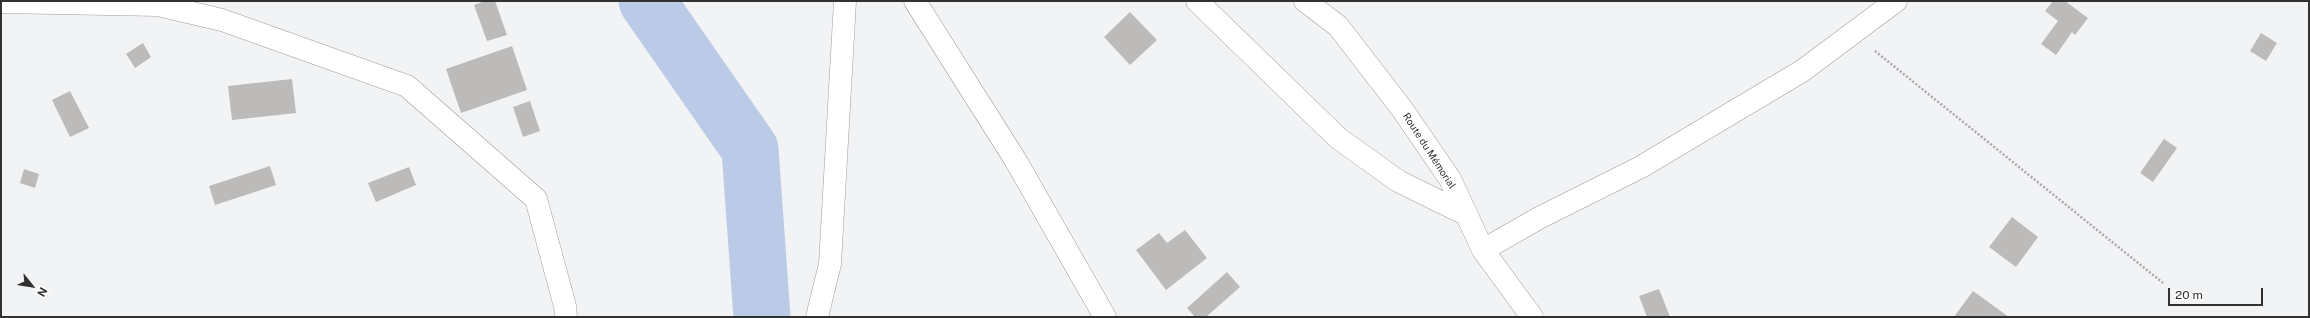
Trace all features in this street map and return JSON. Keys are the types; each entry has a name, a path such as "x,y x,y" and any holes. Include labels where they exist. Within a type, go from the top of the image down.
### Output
{"street":[{"path":"817,317 830,264 845,1"},
{"path":"915,1 1016,161 1105,317"},
{"path":"1197,1 1265,69 1338,138 1398,181 1467,215"},
{"name":"Route du Mémorial","path":"1305,1 1338,26 1397,103 1450,179 1483,250 1532,317"},
{"path":"1483,250 1539,218 1641,167 1802,71 1896,1"},
{"path":"1,2 158,5 222,20 407,86 536,199 566,317"}],"path":[{"path":"1853,33 2163,284"}],"building":[{"path":"485,1 495,1 507,35 487,41 474,5"},
{"path":"2053,1 2065,1 2088,18 2075,35 2072,32 2056,55 2041,44 2058,21 2045,11"},
{"path":"1130,12 1157,40 1130,65 1104,37"},
{"path":"2261,33 2277,43 2266,61 2250,51"},
{"path":"143,43 151,57 135,68 126,54"},
{"path":"512,46 527,90 461,113 446,69"},
{"path":"292,79 296,113 232,120 228,86"},
{"path":"70,91 89,128 70,137 52,100"},
{"path":"530,101 540,131 523,137 513,107"},
{"path":"2164,139 2177,148 2153,182 2140,173"},
{"path":"270,166 276,185 215,205 209,186"},
{"path":"409,167 416,185 376,202 368,183"},
{"path":"24,169 39,174 35,188 20,183"},
{"path":"2012,217 2038,237 2016,267 1989,247"},
{"path":"1185,230 1207,258 1166,290 1136,250 1159,233 1167,243"},
{"path":"1227,272 1240,287 1206,317 1195,317 1187,308"},
{"path":"1659,289 1670,317 1647,317 1639,296"},
{"path":"1973,291 2009,317 1954,317"}],"waterway":[{"path":"647,1 750,149 762,317"}]}
